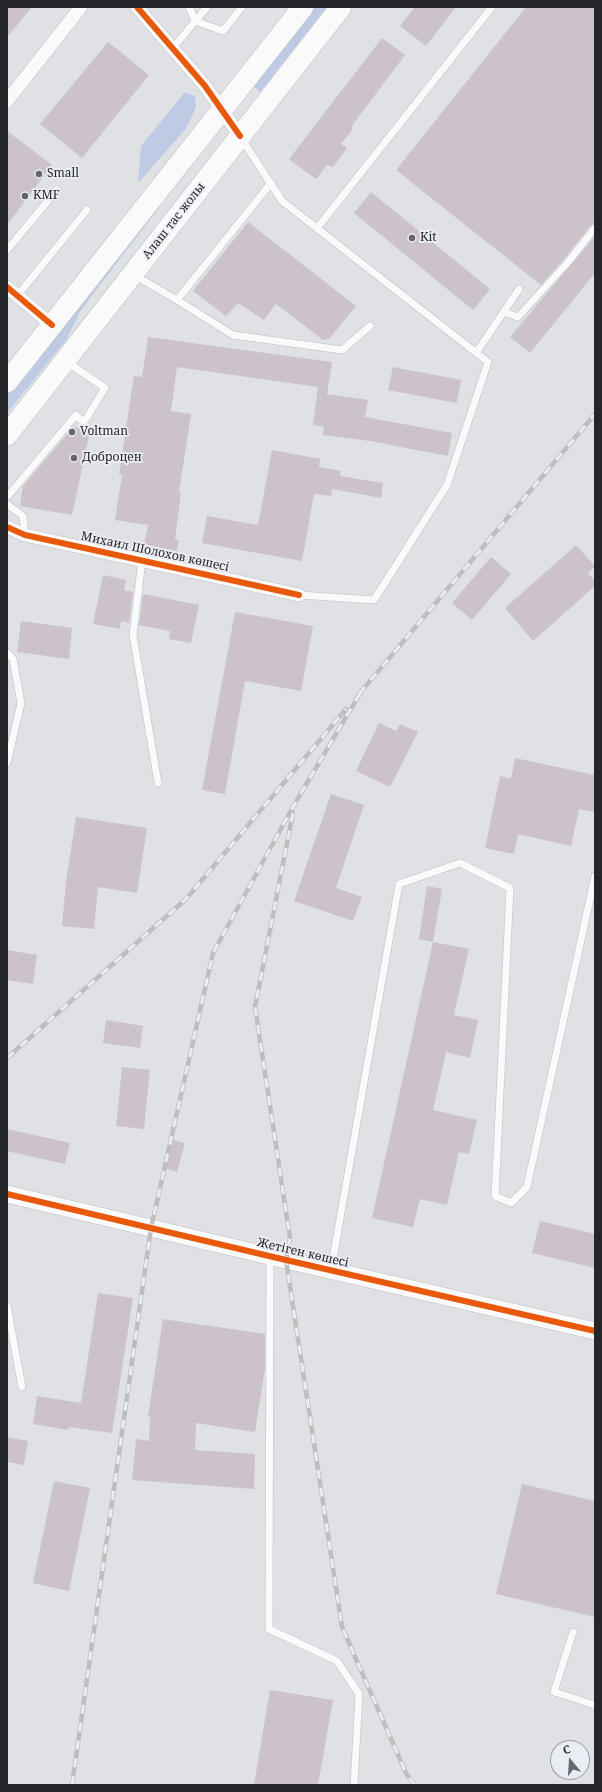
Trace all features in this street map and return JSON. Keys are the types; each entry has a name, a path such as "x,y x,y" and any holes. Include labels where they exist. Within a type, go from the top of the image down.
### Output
{"main road":[{"path":"7,382 303,7"},
{"name":"Алаш тас жолы","path":"7,435 64,360 341,7"}],"street":[{"path":"7,101 81,7"},
{"path":"137,7 205,86 240,136"},
{"path":"7,287 52,325"},
{"name":"Михаил Шолохов көшесі","path":"7,527 25,535 299,595"},
{"name":"Жетіген көшесі","path":"7,1194 595,1331"}],"lane":[{"path":"188,7 195,21 223,31 242,7"},
{"path":"173,48 207,7"},
{"path":"318,227 492,7"},
{"path":"240,136 282,200 488,362 447,484 374,600 299,595"},
{"path":"177,300 271,183"},
{"path":"7,250 57,190"},
{"path":"17,296 87,210"},
{"path":"504,312 518,317 569,261 595,228"},
{"path":"132,274 233,335 342,350 370,326"},
{"path":"476,353 519,289"},
{"path":"7,498 76,415 84,422 105,388 64,360"},
{"path":"7,504 23,516 25,535"},
{"path":"142,560 133,635 158,783"},
{"path":"7,653 13,659 21,703 7,763"},
{"path":"331,1270 399,884 460,863 510,888 495,1196 511,1203 527,1187 595,876"},
{"path":"270,1256 269,1629 337,1661 360,1694 354,1785"},
{"path":"7,1306 22,1387"},
{"path":"573,1632 554,1692 595,1705"}],"shaded area":[{"path":"312,7 327,7 260,92 252,84"},
{"path":"185,92 195,96 196,107 185,130 138,183 141,146"},
{"path":"201,147 202,151 81,310 66,340 7,413 7,396"}],"building":[{"path":"7,7 32,7 7,37"},
{"path":"415,7 456,7 426,46 400,26"},
{"path":"526,7 595,7 595,223 591,225 541,285 396,170"},
{"path":"382,38 405,55 351,127 353,129 341,144 347,148 333,167 327,165 316,179 289,159"},
{"path":"108,42 149,75 82,158 40,124"},
{"path":"7,131 52,165 7,225"},
{"path":"371,192 490,289 473,310 354,213"},
{"path":"248,222 356,306 329,339 323,340 276,304 264,320 238,303 226,316 193,291"},
{"path":"595,236 595,273 530,353 510,337"},
{"path":"148,337 332,362 327,394 368,400 365,417 452,433 448,456 370,441 323,435 324,427 313,425 318,387 177,367 171,411 191,414 179,492 181,493 175,539 179,540 177,551 144,544 148,525 115,520 122,475 119,474 134,376 142,377"},
{"path":"393,367 461,380 457,403 388,390"},
{"path":"73,427 90,431 72,515 20,506 23,486"},
{"path":"272,450 320,459 319,467 341,471 340,476 383,483 381,498 332,489 331,496 314,494 302,561 202,543 207,516 258,525"},
{"path":"576,545 595,566 588,573 595,581 595,586 533,641 505,608"},
{"path":"491,557 511,574 472,620 452,603"},
{"path":"103,575 126,580 124,590 133,592 129,623 121,621 120,629 93,624"},
{"path":"143,594 199,605 191,643 169,639 170,631 139,625"},
{"path":"235,612 313,626 301,691 245,681 225,794 202,790"},
{"path":"21,621 72,628 69,659 17,652"},
{"path":"379,723 396,731 400,724 418,732 390,787 356,771"},
{"path":"515,758 595,775 595,812 579,809 571,846 518,834 514,854 485,848 500,776 511,779"},
{"path":"331,794 364,805 336,888 362,897 353,921 294,901"},
{"path":"76,817 147,828 137,893 98,887 94,929 62,926 66,882"},
{"path":"427,886 442,889 433,942 419,939"},
{"path":"433,942 469,949 454,1015 478,1020 470,1058 446,1052 433,1110 477,1120 469,1154 459,1152 447,1205 420,1199 413,1227 372,1218"},
{"path":"7,950 37,955 33,984 7,980"},
{"path":"106,1020 143,1026 140,1048 103,1043"},
{"path":"122,1067 150,1070 144,1129 116,1126"},
{"path":"7,1129 70,1143 65,1164 7,1151"},
{"path":"173,1140 185,1143 177,1172 164,1168"},
{"path":"540,1221 595,1234 595,1268 532,1253"},
{"path":"98,1293 133,1298 112,1433 69,1427 68,1430 33,1424 37,1396 81,1403"},
{"path":"163,1319 265,1334 265,1368 255,1432 196,1423 195,1450 255,1454 254,1489 132,1480 136,1439 149,1441 150,1417 148,1416"},
{"path":"7,1437 28,1441 24,1465 7,1462"},
{"path":"54,1481 90,1488 69,1591 33,1583"},
{"path":"522,1484 595,1501 595,1617 496,1594"},
{"path":"270,1690 333,1700 318,1785 254,1785"}],"railway":[{"path":"359,694 595,414"},
{"path":"72,1785 151,1228 213,953 294,805 362,690"},
{"path":"7,1058 186,899 346,709"},
{"path":"293,813 255,1007 290,1238 286,1260 342,1627 406,1773 415,1785"}],"cycle path":[{"path":"137,7 205,86 240,136"},
{"path":"7,287 52,325"},
{"path":"7,527 25,535 299,595"},
{"path":"7,1194 595,1331"}],"place":[{"name":"Small","path":"39,174"},
{"name":"KMF","path":"25,196"},
{"name":"Kit","path":"412,238"},
{"name":"Voltman","path":"72,432"},
{"name":"Доброцен","path":"74,458"}]}
